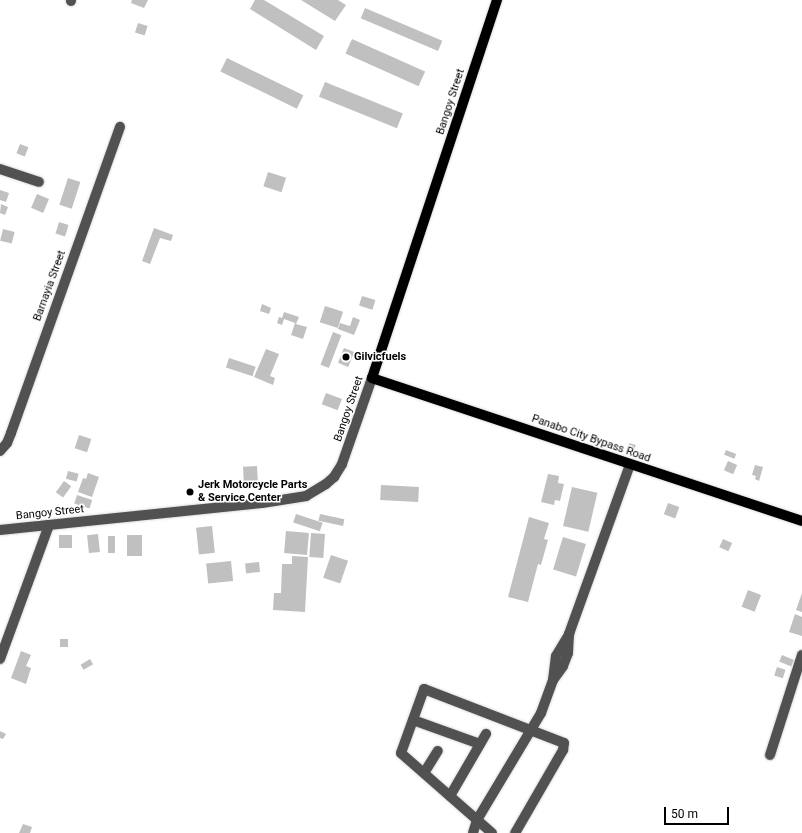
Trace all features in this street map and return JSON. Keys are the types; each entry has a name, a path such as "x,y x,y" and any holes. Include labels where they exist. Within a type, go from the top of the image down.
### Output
{"main road":[{"name":"Bangoy Street","path":"372,378 497,0"},
{"name":"Panabo City Bypass Road","path":"372,378 802,522"}],"street":[{"name":"Barnayia Street","path":"0,451 7,443 11,433 120,126"},
{"path":"0,168 39,182"},
{"name":"Bangoy Street","path":"0,530 262,503 306,496 326,484 334,477 342,464 372,378"},
{"path":"473,833 477,820 541,713 553,680 554,662 558,650 569,634 630,465"},
{"path":"0,659 49,525"},
{"path":"770,754 802,655"},
{"path":"492,833 401,753 424,689 563,742 565,746 515,833"},
{"path":"413,720 480,744"},
{"path":"450,796 486,734"},
{"path":"424,773 438,751"}],"building":[{"path":"132,0 148,0 144,8 131,3"},
{"path":"255,0 264,0 324,36 316,50 250,9"},
{"path":"301,0 338,0 346,5 335,21"},
{"path":"365,8 442,41 438,51 361,18"},
{"path":"138,23 148,26 145,35 135,33"},
{"path":"352,39 425,72 419,86 345,54"},
{"path":"227,58 303,95 297,109 220,71"},
{"path":"325,82 403,113 397,128 319,97"},
{"path":"20,144 28,147 25,157 16,153"},
{"path":"268,172 286,178 281,192 263,186"},
{"path":"68,178 80,182 72,209 59,205"},
{"path":"0,190 9,193 6,202 0,200"},
{"path":"37,194 49,199 43,213 31,208"},
{"path":"1,204 8,207 5,215 0,213"},
{"path":"59,222 69,225 65,236 55,233"},
{"path":"154,228 173,235 171,241 160,238 150,264 142,261"},
{"path":"3,229 15,232 12,244 0,241"},
{"path":"362,296 375,300 372,310 359,306"},
{"path":"262,304 271,308 269,314 260,311"},
{"path":"325,306 343,312 338,328 320,322"},
{"path":"284,312 299,317 296,324 307,327 303,339 291,335 295,323 284,319 282,325 277,323 279,317 282,318"},
{"path":"353,317 360,320 354,335 338,329 340,323 350,326"},
{"path":"333,332 341,335 329,368 320,365"},
{"name":"Gilvicfuels","path":"344,348 354,352 348,367 338,363"},
{"path":"266,349 279,354 270,376 275,378 273,385 254,377"},
{"path":"229,358 256,367 253,376 226,368"},
{"path":"326,393 342,399 338,410 322,404"},
{"path":"79,435 91,439 87,452 75,448"},
{"path":"629,443 636,445 634,452 627,450"},
{"path":"726,450 736,454 734,459 724,455"},
{"path":"728,461 737,465 733,474 724,470"},
{"path":"755,465 763,467 759,481 755,479 756,476 752,475"},
{"path":"257,466 258,487 244,488 243,467"},
{"path":"68,471 79,474 77,482 66,479"},
{"path":"88,473 99,477 92,497 78,492 83,478 86,479"},
{"path":"548,474 559,476 558,483 564,484 560,501 555,500 554,505 541,502"},
{"path":"64,481 71,486 63,498 56,492"},
{"path":"381,485 419,487 418,502 380,500"},
{"path":"572,487 597,493 588,532 563,526"},
{"path":"77,495 92,500 89,509 74,504"},
{"path":"668,503 679,507 675,518 664,514"},
{"path":"296,514 323,523 320,531 293,523"},
{"path":"320,514 344,519 343,526 319,521"},
{"path":"529,517 549,523 544,539 548,540 541,565 538,564 528,602 508,597"},
{"path":"212,526 215,553 199,555 196,528"},
{"path":"286,531 309,533 307,555 284,553"},
{"path":"311,533 325,534 323,558 309,557"},
{"path":"98,534 100,552 89,553 87,535"},
{"path":"59,535 72,535 72,548 59,548"},
{"path":"127,535 142,535 142,556 127,556"},
{"path":"108,536 115,536 115,553 108,553"},
{"path":"563,537 586,544 576,577 553,570"},
{"path":"723,539 732,543 728,551 719,547"},
{"path":"331,555 348,561 340,584 323,578"},
{"path":"292,556 308,557 305,612 273,610 274,593 281,593 282,564 292,564"},
{"path":"231,561 233,581 208,584 206,564"},
{"path":"259,562 260,572 246,573 245,563"},
{"path":"748,590 761,595 755,612 742,607"},
{"path":"802,593 802,612 796,610"},
{"path":"795,614 802,617 802,636 789,632"},
{"path":"60,639 68,639 68,647 60,647"},
{"path":"21,651 31,655 26,666 31,668 26,684 11,678"},
{"path":"782,655 794,660 791,667 779,661"},
{"path":"90,659 93,664 84,670 81,665"},
{"path":"777,667 786,670 783,678 774,676"},
{"path":"0,731 6,734 3,739 0,738"},
{"path":"23,824 32,827 30,833 19,833"}],"place":[{"name":"Gilvicfuels","path":"346,357"},
{"name":"Jerk Motorcycle Parts & Service Center","path":"190,492"}]}
